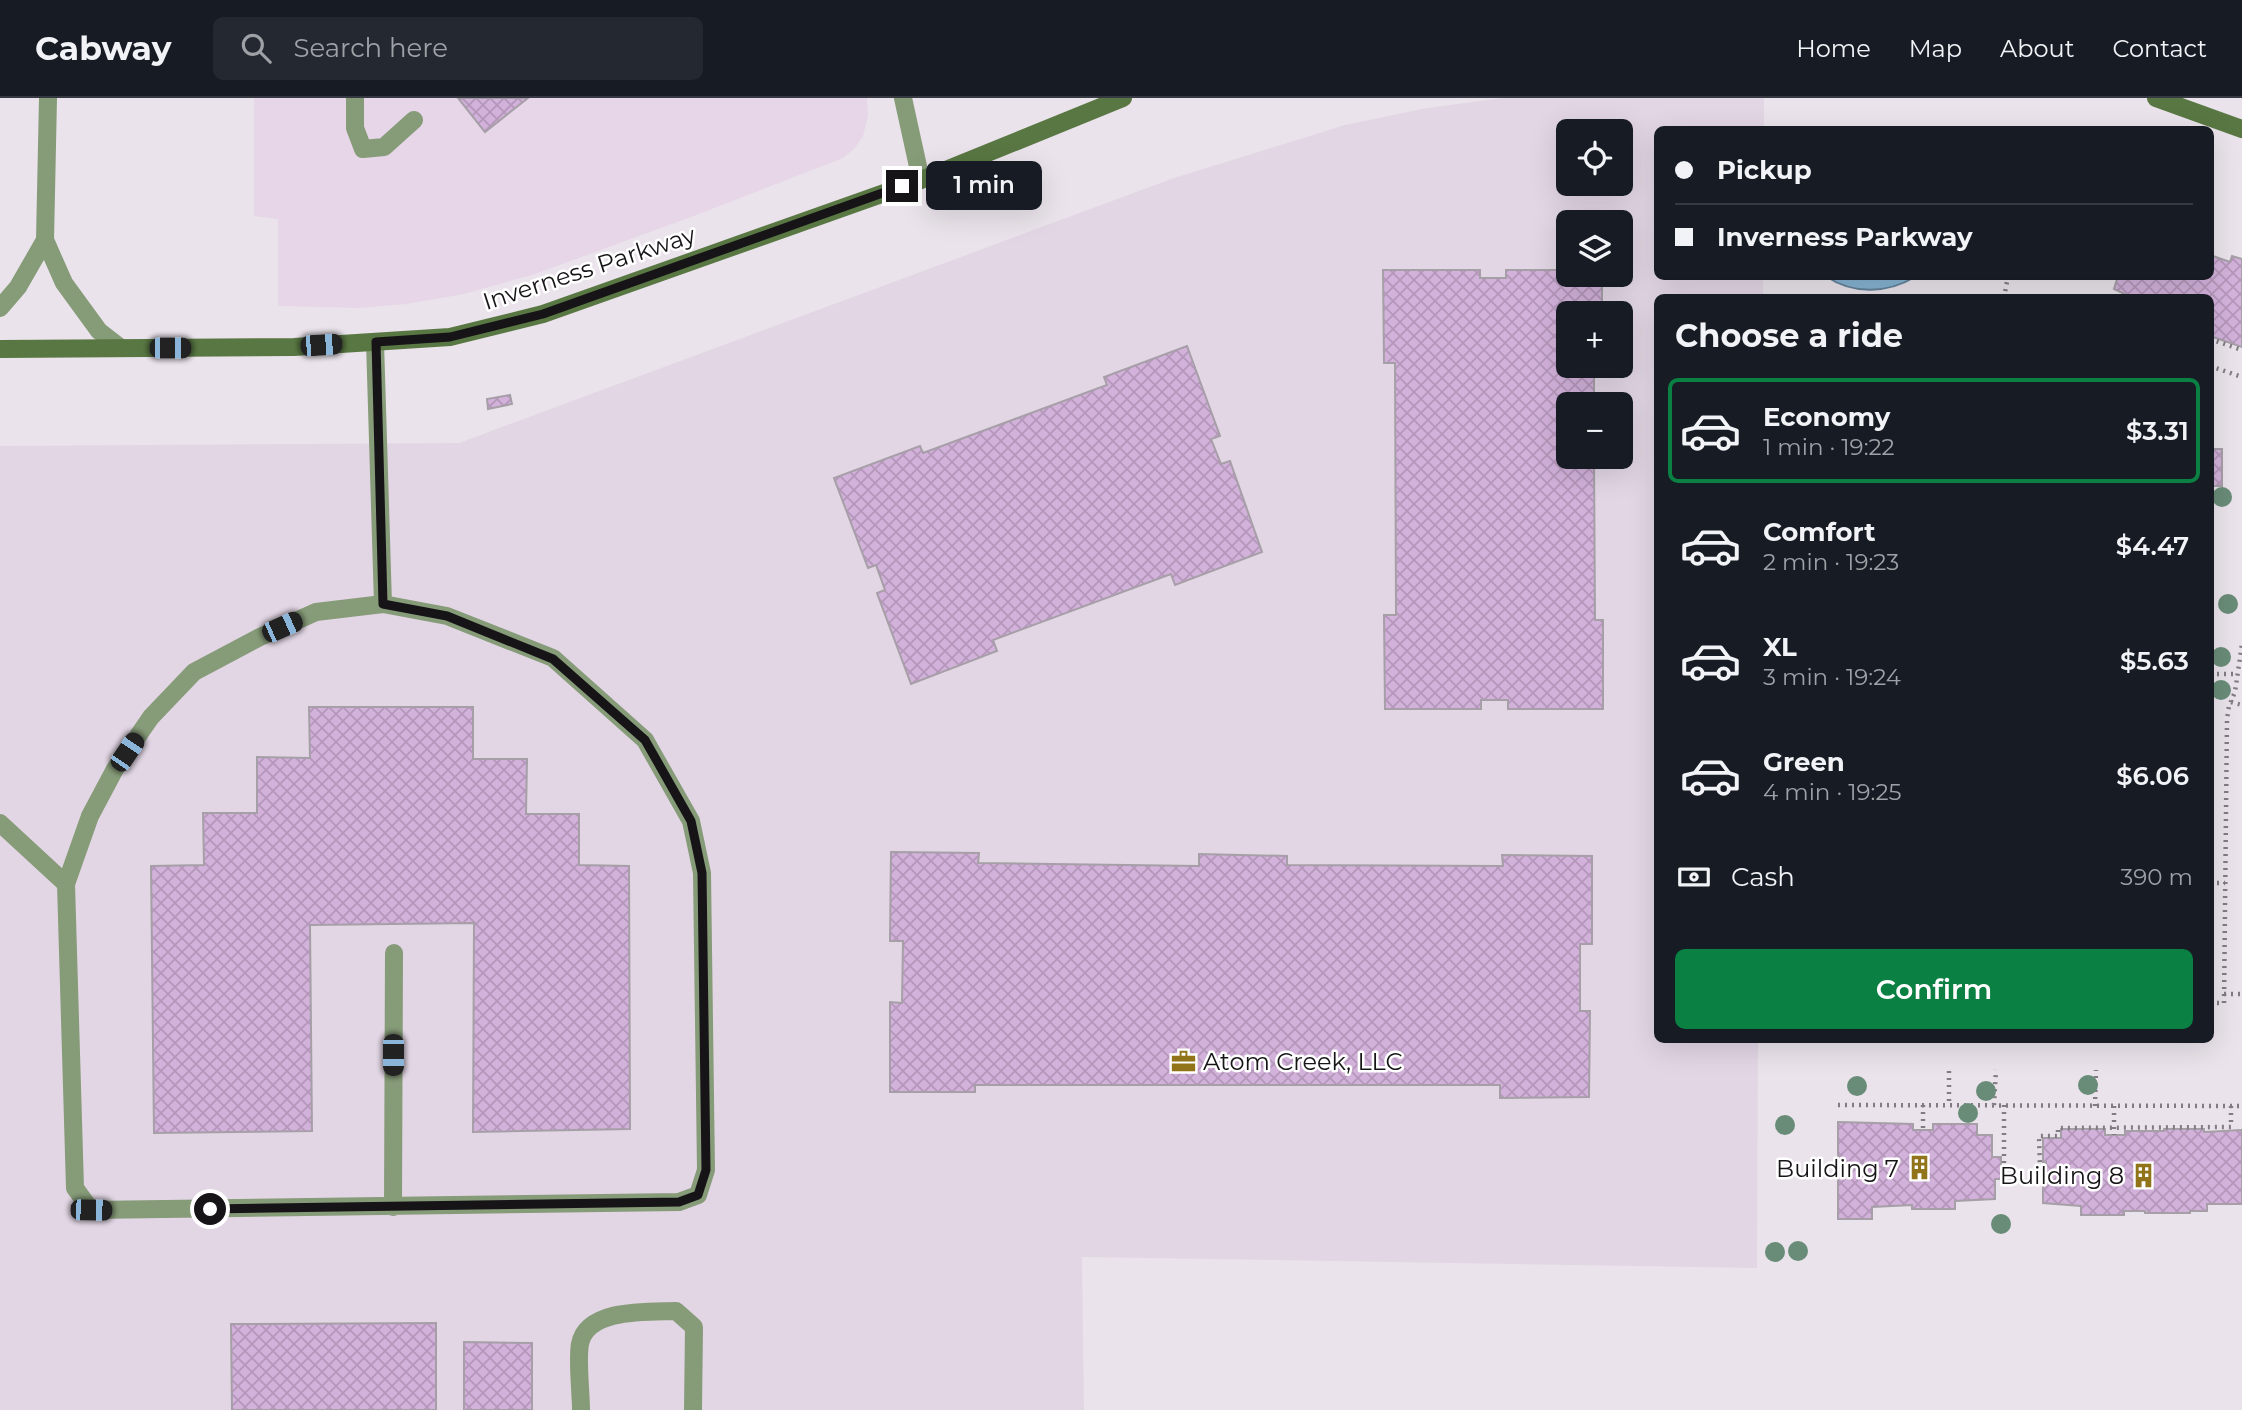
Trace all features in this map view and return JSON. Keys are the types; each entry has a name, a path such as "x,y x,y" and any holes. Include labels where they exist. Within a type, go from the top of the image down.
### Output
{"main road":[{"name":"Inverness Parkway","path":"0,349 294,347 450,337 543,314 920,180 1123,98"},
{"path":"2156,98 2242,129"}],"street":[{"path":"48,98 45,240 64,284 99,331 121,348"},
{"path":"355,98 355,128 363,149 384,147 414,120"},
{"path":"903,98 920,180"},
{"path":"0,308 18,287 45,240"},
{"path":"376,342 383,604"},
{"path":"383,604 447,616 553,659 645,740 691,821 702,873 706,1170 698,1195 679,1202 91,1210 75,1188 66,884 90,816 115,769 151,717 194,672 260,637 316,612 383,604"},
{"path":"0,823 66,884"},
{"path":"393,1207 394,953"},
{"path":"581,1410 580,1343 590,1326 618,1314 676,1311 695,1327 694,1410"}],"path":[{"path":"2214,340 2242,351"},
{"path":"2214,367 2242,377"},
{"path":"2214,1003 2224,1003 2227,719 2242,644"},
{"path":"2214,674 2237,674"},
{"path":"2231,702 2242,705"},
{"path":"2214,883 2225,883"},
{"path":"2224,994 2242,995"},
{"path":"1993,1105 1996,1070"},
{"path":"2095,1106 2096,1070"},
{"path":"1949,1071 1949,1105"},
{"path":"1838,1105 2242,1106"},
{"path":"1923,1105 1923,1130"},
{"path":"2004,1105 2004,1166"},
{"path":"2114,1106 2114,1135"},
{"path":"2046,1169 2040,1170 2039,1136 2058,1136 2058,1128 2231,1128 2231,1106"}],"shaded area":[{"path":"254,98 867,98 868,116 863,136 855,148 843,158 535,274 464,294 406,304 359,308 278,306 278,219 254,216"},
{"path":"1503,98 1764,98 1764,126 1654,126 1654,280 1763,280 1763,294 1654,294 1654,1043 1758,1043 1757,1268 1082,1257 1084,1410 0,1410 0,446 459,443 1174,178 1345,125 1427,108"}],"water":[{"path":"1832,280 1909,280 1871,290"}],"building":[{"path":"458,98 528,98 485,132"},
{"path":"2214,256 2230,262 2232,256 2242,259 2242,347 2214,337 2214,294 2125,294 2114,289 2117,280 2214,280"},
{"path":"1383,270 1480,270 1480,278 1506,278 1506,270 1556,270 1556,287 1602,287 1602,301 1556,301 1556,378 1594,378 1594,392 1556,392 1556,469 1594,469 1595,620 1603,620 1603,709 1508,709 1508,700 1481,700 1481,709 1385,709 1384,615 1396,615 1395,363 1384,363"},
{"path":"1187,346 1220,436 1211,439 1221,464 1230,461 1262,552 1175,585 1171,574 993,640 997,651 911,684 877,593 885,590 876,565 868,568 834,478 920,446 923,453 1107,385 1104,377"},
{"path":"510,395 512,404 488,409 487,399"},
{"path":"2214,449 2222,449 2222,486 2214,486"},
{"path":"309,707 473,707 473,759 527,759 526,814 579,814 579,865 629,866 630,1129 473,1132 474,923 310,925 312,1131 154,1133 151,866 204,865 203,813 257,813 257,757 310,758"},
{"path":"891,852 979,853 978,863 1199,866 1199,854 1287,856 1287,865 1503,866 1502,855 1592,856 1592,944 1580,944 1580,1011 1590,1011 1589,1097 1500,1098 1500,1085 975,1085 975,1092 890,1092 890,1002 902,1003 903,941 890,941"},
{"name":"Building 7","path":"1838,1122 1913,1124 1913,1130 1933,1130 1933,1124 1977,1124 1977,1135 1992,1135 1992,1157 2001,1157 2001,1179 1995,1179 1995,1199 1955,1201 1955,1209 1912,1209 1912,1205 1872,1207 1872,1219 1838,1219"},
{"name":"Building 8","path":"2061,1129 2105,1129 2105,1135 2164,1129 2204,1129 2204,1132 2242,1130 2242,1204 2207,1204 2207,1211 2190,1213 2124,1211 2124,1215 2081,1215 2081,1206 2043,1203 2046,1162 2043,1162 2043,1138 2061,1138"},
{"path":"436,1323 436,1410 232,1410 231,1324"},
{"path":"464,1342 532,1343 532,1410 464,1410"}],"place":[{"name":"Atom Creek, LLC","path":"1183,1061"},
{"name":"Building 7","path":"1919,1168"},
{"name":"Building 8","path":"2144,1175"}],"route":[{"path":"210,1209 679,1202 698,1195 706,1170 702,873 691,821 645,740 553,659 447,616 383,604 376,342 450,337 543,314 902,186"}]}
